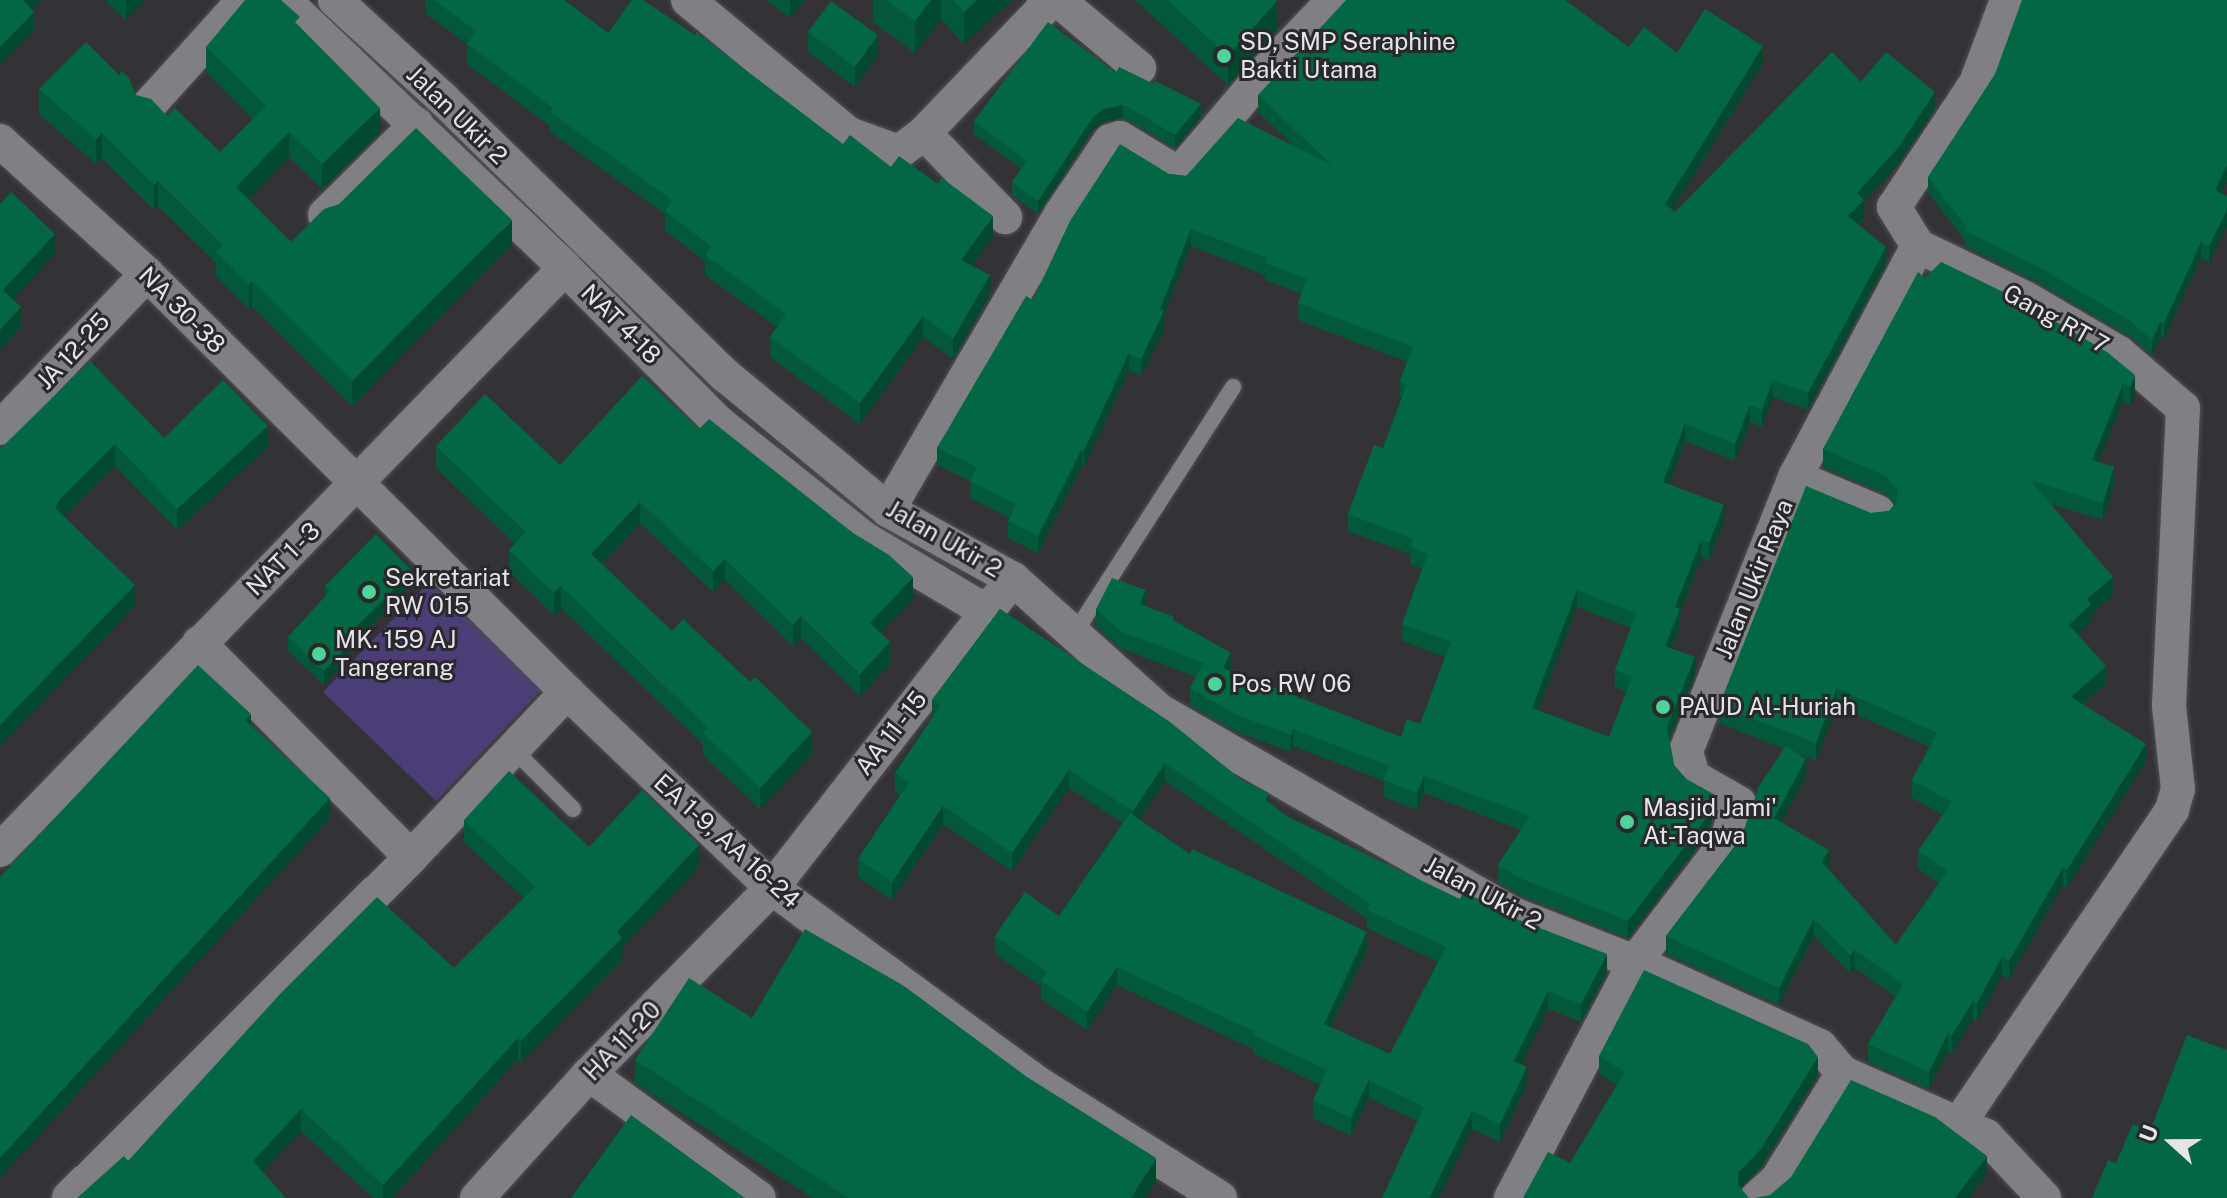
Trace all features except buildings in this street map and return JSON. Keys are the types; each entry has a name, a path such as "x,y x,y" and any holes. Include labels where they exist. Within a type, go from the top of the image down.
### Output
{"street":[{"path":"149,105 244,0"},
{"name":"NAT 4-18","path":"284,0 417,124 719,423 865,539 986,611"},
{"name":"Jalan Ukir 2","path":"335,0 443,99 725,375 888,510 1013,579 1160,711 1513,914 1635,962"},
{"path":"688,0 849,134 899,152 924,133 1043,9 1044,0"},
{"path":"1058,0 1139,68"},
{"path":"888,510 1053,227 1110,141 1120,138 1179,174 1267,70 1334,0"},
{"path":"1918,246 1894,207 1976,83 2007,0"},
{"path":"325,215 417,124"},
{"path":"924,133 1005,217"},
{"name":"NA 30-38","path":"0,141 147,274 358,485"},
{"name":"Gang RT 7","path":"1918,246 2025,298 2119,353 2183,408 2169,706 2178,789 2172,810 1959,1124"},
{"name":"Jalan Ukir Raya","path":"1635,962 1725,844 1739,803 1693,777 1686,751 1795,477 1918,246"},
{"name":"NAT 1 - 3","path":"0,850 199,643 358,485 565,268"},
{"name":"JA 12-25","path":"0,428 147,274"},
{"path":"1795,477 1878,512"},
{"name":"EA 1-9, AA 16-24","path":"358,485 567,692 772,888 1039,1084 1220,1198"},
{"name":"AA 11 - 15","path":"772,888 1013,579"},
{"path":"199,643 411,857"},
{"path":"69,1198 411,857 567,692"},
{"name":"HA 11-20","path":"477,1198 589,1074 772,888"},
{"path":"1511,1198 1635,962 1820,1046 1843,1073 1986,1136 2041,1197"},
{"path":"1757,1198 1777,1180 1843,1073"},
{"path":"589,1074 759,1198"}],"lane":[{"path":"1074,634 1233,387"},
{"path":"513,749 573,809"}],"shaded area":[{"path":"429,582 541,690 436,801 323,692"}],"place":[{"name":"SD, SMP Seraphine Bakti Utama","path":"1224,56"},
{"name":"Sekretariat RW 015","path":"369,592"},
{"name":"MK. 159 AJ Tangerang","path":"319,654"},
{"name":"Pos RW 06","path":"1215,684"},
{"name":"PAUD Al-Huriah","path":"1663,707"},
{"name":"Masjid Jami' At-Taqwa","path":"1627,822"}]}
